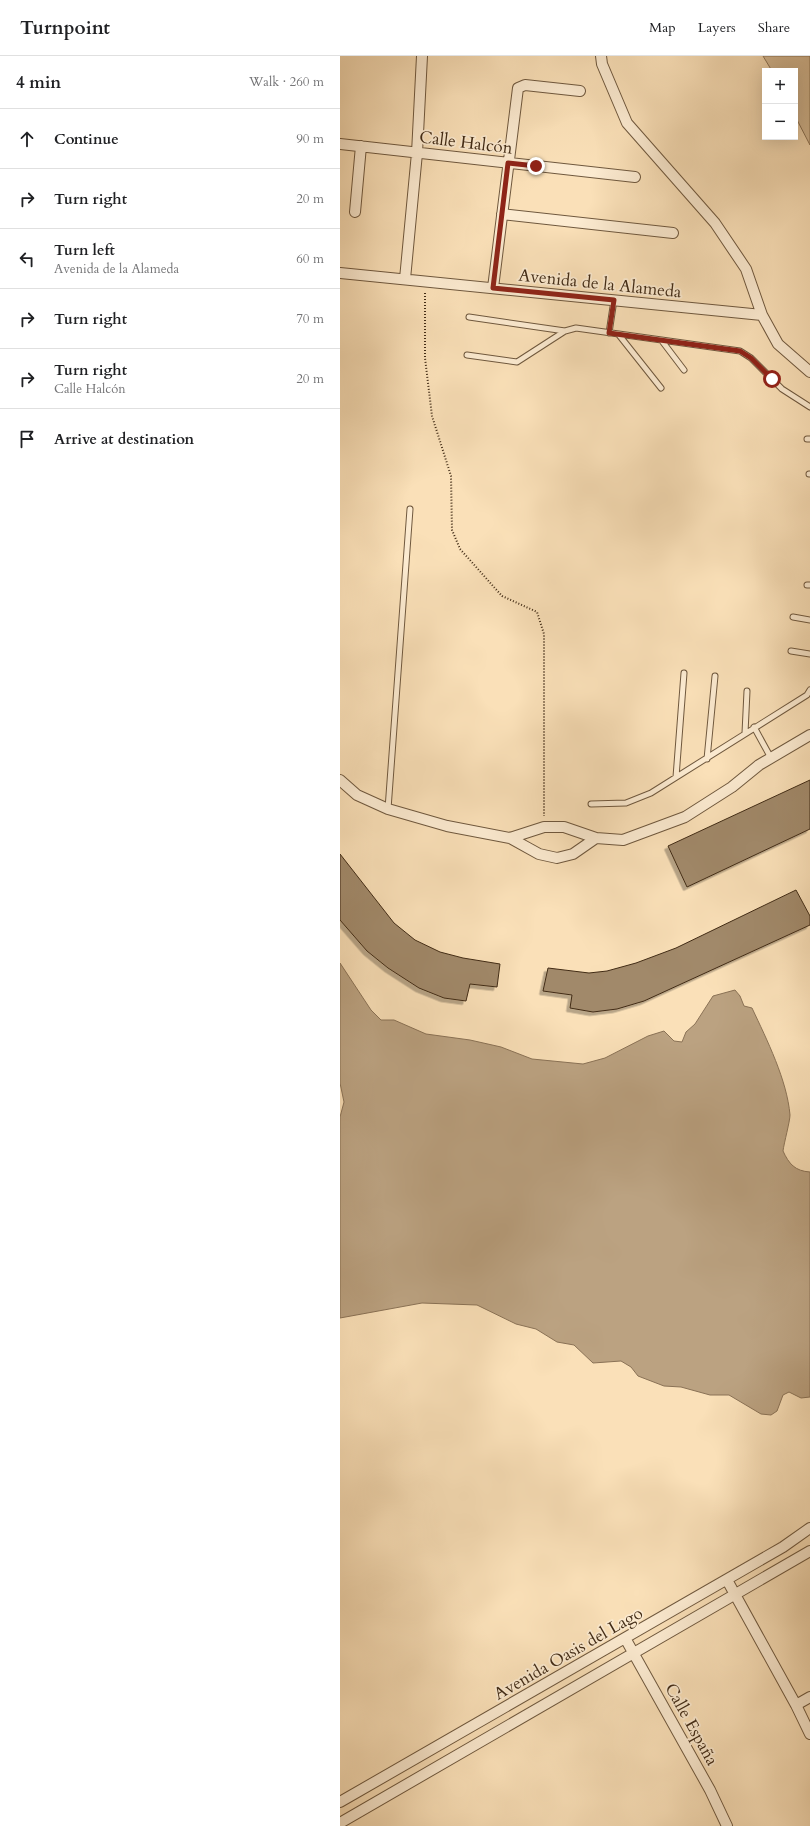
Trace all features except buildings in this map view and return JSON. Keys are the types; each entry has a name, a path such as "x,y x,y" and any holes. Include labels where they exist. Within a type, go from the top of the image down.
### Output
{"street":[{"path":"405,279 416,153 422,56"},
{"path":"601,56 602,64 627,122 715,223 746,269 762,315 778,344 810,372"},
{"path":"493,288 518,88 524,85 580,91"},
{"name":"Calle Halcón","path":"340,144 635,177"},
{"path":"355,212 361,146"},
{"path":"502,214 673,233"},
{"name":"Avenida de la Alameda","path":"340,273 762,315"},
{"path":"510,838 544,827 564,827 596,838 623,840 685,817 732,787 759,765 810,735"},
{"path":"340,780 357,795 388,809 447,826 510,838 539,854 557,858 573,854 596,838"},
{"name":"Avenida Oasis del Lago","path":"344,1799 784,1547 810,1528"},
{"name":"Avenida Oasis del Lago","path":"340,1823 735,1595 810,1550"},
{"path":"727,1580 796,1705 810,1734"},
{"name":"Calle España","path":"625,1638 710,1790 727,1826"},
{"path":"568,1671 577,1686"},
{"path":"796,1705 810,1697"},
{"path":"443,1743 453,1758"},
{"path":"344,1799 359,1812"}],"lane":[{"path":"609,333 614,300"},
{"path":"469,317 565,331"},
{"path":"467,355 517,362 565,331 576,328 740,351 751,358 782,389 810,407"},
{"path":"619,335 661,388"},
{"path":"662,341 684,370"},
{"path":"388,809 410,510"},
{"path":"793,617 810,620"},
{"path":"791,651 810,654"},
{"path":"676,777 684,673"},
{"path":"707,759 715,676"},
{"path":"591,804 626,803 651,793 807,695 810,690"},
{"path":"745,733 747,691"},
{"path":"754,727 771,758"}],"path":[{"path":"426,282 424,358 432,416 451,476 452,530 460,549 502,596 537,612 544,634 544,827"}],"shaded area":[{"path":"763,56 810,56 810,145 798,122 798,68 770,68"},
{"path":"340,963 371,1010 381,1020 394,1020 426,1034 470,1040 501,1047 532,1059 583,1064 605,1058 648,1036 664,1031 674,1041 682,1042 686,1032 695,1024 713,996 735,990 740,996 744,1006 752,1008 781,1074 790,1115 783,1151 793,1166 800,1170 810,1172 810,1397 801,1398 789,1392 783,1395 777,1411 771,1415 761,1414 729,1395 710,1395 681,1387 664,1386 638,1376 631,1367 621,1361 593,1363 574,1345 557,1342 536,1329 516,1324 477,1305 422,1303 340,1318 340,1117 344,1102 340,1083"}],"route":[{"path":"536,166 508,163 493,288 614,300 609,333 740,351 751,358 772,379"}]}
